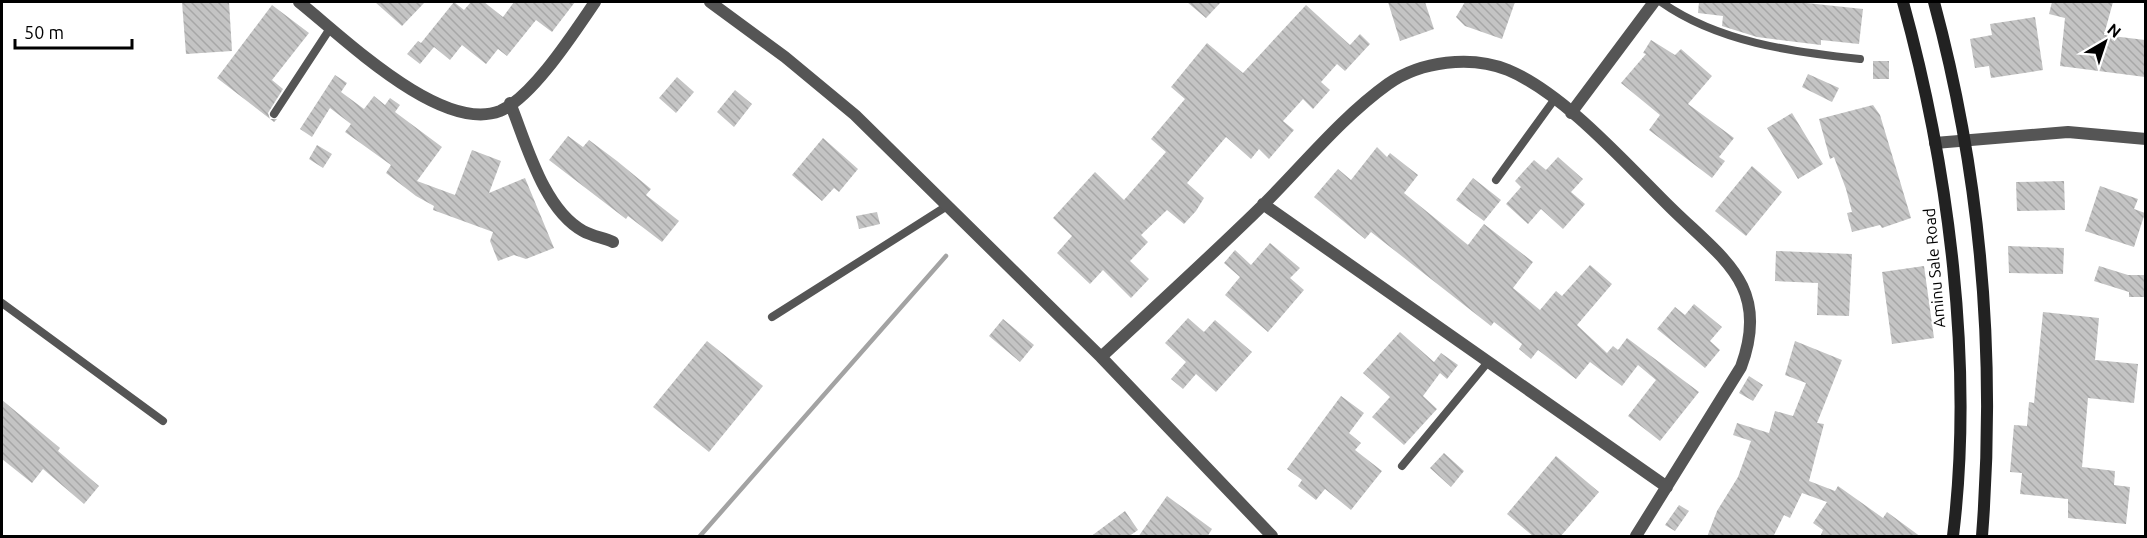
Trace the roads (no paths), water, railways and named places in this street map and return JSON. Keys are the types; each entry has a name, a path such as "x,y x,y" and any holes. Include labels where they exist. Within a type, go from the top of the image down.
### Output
{"street":[{"path":"299,2 405,86 430,102 453,110 478,113 500,111 535,84 595,2"},
{"path":"710,2 785,57 855,115 1101,357 1268,535"},
{"path":"1571,113 1654,2"},
{"name":"Aminu Sale Road","path":"1904,2 1944,184 1961,410 1953,537"},
{"path":"1934,2 1954,77 1967,141 1983,284 1988,459 1982,537"},
{"path":"1101,357 1263,204 1354,113 1389,83 1427,66 1467,61 1507,70 1571,113 1730,266 1747,294 1753,319 1749,345 1741,367 1636,537"},
{"path":"510,103 537,172 567,218 582,230 613,242"},
{"path":"1935,143 2068,132 2145,139"},
{"path":"1263,204 1667,487"}],"lane":[{"path":"1661,2 1691,22 1757,44 1860,59"},
{"path":"274,114 331,27"},
{"path":"1496,180 1554,100"},
{"path":"772,317 947,206"},
{"path":"2,303 163,421"},
{"path":"1402,466 1488,362"}],"waterway":[{"path":"700,536 946,256"}]}
